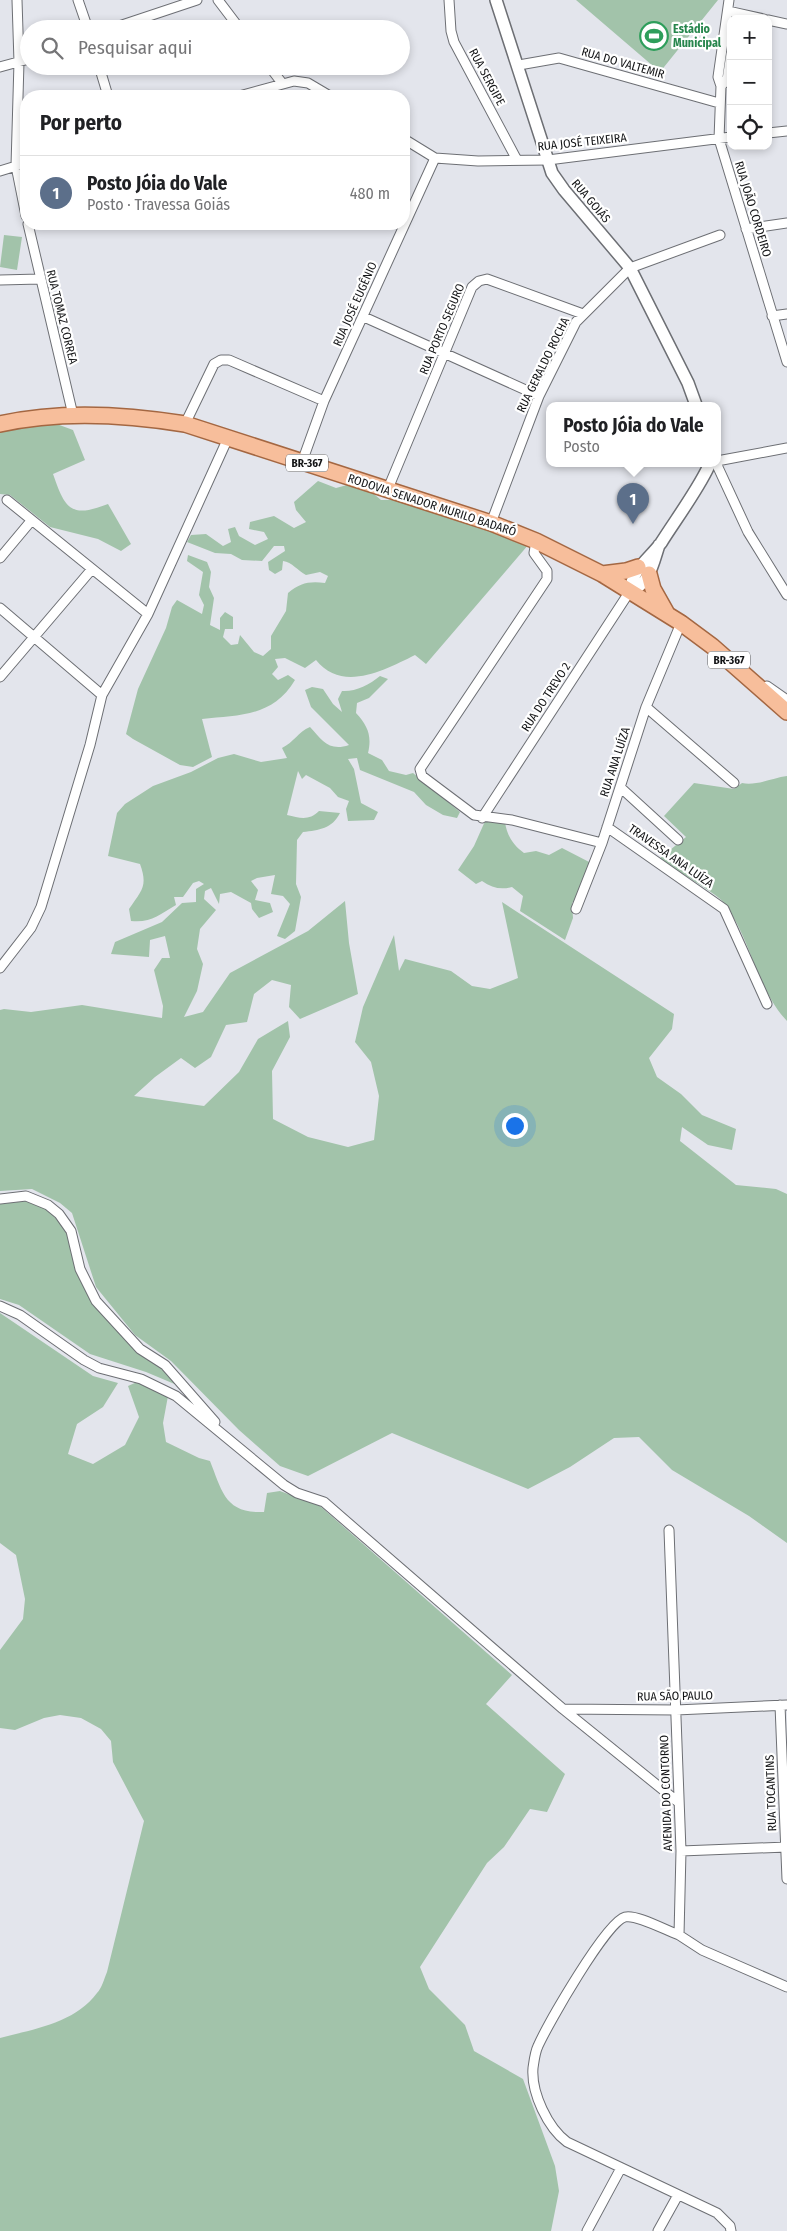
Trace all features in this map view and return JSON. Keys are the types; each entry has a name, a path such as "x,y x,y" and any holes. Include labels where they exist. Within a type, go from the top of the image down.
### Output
{"main road":[{"name":"RODOVIA SENADOR MURILO BADARÓ","path":"0,424 73,415 137,416 185,424 491,523 536,541 602,574 666,613 744,674 787,712"},
{"path":"602,574 643,571 666,613"}],"street":[{"path":"17,0 19,62 16,166 20,186"},
{"path":"78,0 85,20"},
{"path":"137,20 197,0"},
{"path":"218,0 233,20"},
{"name":"RUA SERGIPE","path":"449,0 451,32 454,42 517,160"},
{"name":"RUA GOIÁS","path":"496,0 519,65 552,173 564,190 630,268 688,382 695,402"},
{"name":"RUA JOÃO CORDEIRO","path":"728,0 734,14 718,77 722,86 719,139 787,362"},
{"path":"772,21 787,24"},
{"name":"RUA DO VALTEMIR","path":"519,65 559,58 720,103"},
{"path":"722,86 727,80 730,60"},
{"path":"0,67 19,62"},
{"path":"102,75 106,90"},
{"path":"276,75 282,83"},
{"path":"259,90 294,81 308,83 320,90"},
{"path":"772,133 787,131"},
{"name":"RUA JOSÉ TEIXEIRA","path":"435,158 478,161 548,160 727,138"},
{"path":"410,143 435,158"},
{"name":"RUA JOSÉ EUGÊNIO","path":"410,214 435,158"},
{"path":"0,171 20,165"},
{"path":"746,228 787,223"},
{"name":"RUA TOMAZ CORREA","path":"29,230 73,415"},
{"name":"RUA JOSÉ EUGÊNIO","path":"302,462 324,401 403,230"},
{"name":"RUA GERALDO ROCHA","path":"491,523 539,396 576,322 630,268 720,235"},
{"path":"0,280 40,279"},
{"name":"RUA PORTO SEGURO","path":"388,491 472,286 486,279 583,314"},
{"path":"772,316 787,314"},
{"path":"364,318 539,396"},
{"path":"185,424 214,364 221,360 229,360 324,401"},
{"path":"0,968 31,928 41,907 90,745 102,695 148,614 228,438"},
{"path":"721,461 787,448"},
{"path":"630,591 642,585 643,571 710,467"},
{"path":"715,467 748,532 787,595"},
{"path":"7,500 148,614"},
{"path":"0,558 32,521"},
{"path":"536,541 534,553 547,571 548,579 420,769 422,776 466,811 482,818 512,820 602,843"},
{"path":"0,677 92,569"},
{"name":"RUA DO TREVO 2","path":"482,818 630,591"},
{"path":"0,608 102,695"},
{"name":"RUA ANA LUÍZA","path":"576,909 602,843 646,707 681,624"},
{"path":"744,674 787,700"},
{"path":"646,707 734,783"},
{"path":"620,788 678,840"},
{"name":"TRAVESSA ANA LUÍZA","path":"607,827 720,905 727,914 767,1004"},
{"path":"0,1199 26,1196 48,1205 59,1214 71,1231 80,1269 96,1301 140,1349 165,1365 193,1395 226,1436"},
{"path":"0,1306 20,1315 84,1360 99,1368 160,1386 176,1396 290,1490 324,1502 563,1710 625,1762 678,1802"},
{"name":"AVENIDA DO CONTORNO","path":"669,1530 681,1851 679,1936"},
{"name":"RUA SÃO PAULO","path":"563,1710 676,1710 783,1705"},
{"name":"RUA TOCANTINS","path":"783,1705 787,1880"},
{"path":"681,1851 786,1847"},
{"path":"731,2231 730,2226 718,2213 567,2142 550,2125 534,2083 533,2068 537,2048 556,2010 605,1935 624,1917 634,1917 679,1936 702,1950 787,1987"},
{"path":"587,2231 621,2168"},
{"path":"658,2231 678,2195"}],"green space":[{"name":"Estádio Municipal","path":"576,0 718,0 660,72"},
{"path":"4,235 22,237 17,270 0,267"},
{"path":"54,423 73,430 85,460 53,474 61,495 71,507 77,510 85,510 108,504 131,544 121,551 98,539 50,527 10,495 0,494 0,430"},
{"path":"318,481 336,488 351,484 368,489 381,500 403,500 529,544 426,664 415,655 377,672 351,677 338,675 326,670 316,660 305,668 285,658 275,659 278,667 272,674 278,680 288,675 295,680 286,692 266,708 254,712 202,719 212,757 193,767 180,765 126,734 138,689 166,628 172,607 177,600 202,614 204,605 199,595 203,572 187,561 188,555 207,562 211,572 209,587 214,598 210,625 220,630 220,618 225,612 233,617 233,629 225,629 223,637 231,645 238,644 240,635 254,652 263,656 271,649 271,636 286,611 288,593 305,584 314,582 325,583 328,576 320,572 306,575 283,561 282,570 275,574 269,570 268,562 285,551 284,546 274,546 262,561 242,560 231,554 215,553 187,542 191,535 206,534 223,546 231,542 228,529 235,527 239,536 255,545 268,539 264,532 249,529 250,522 274,516 294,528 306,522 296,510 294,502"},
{"path":"380,676 388,679 369,698 357,703 356,713 364,722 368,731 370,741 368,753 382,760 389,771 406,775 413,773 460,812 457,818 443,815 426,805 414,792 360,770 357,758 348,759 354,769 361,803 378,812 374,820 348,821 346,809 349,801 338,797 330,788 306,775 302,779 298,771 287,815 304,818 312,816 319,811 340,813 329,826 303,832 297,840 296,884 301,897 295,931 285,939 277,936 290,904 283,896 271,894 275,875 251,881 258,890 255,900 270,903 273,912 259,918 252,909 251,903 231,892 220,894 219,904 211,888 205,891 204,899 216,910 200,929 197,949 203,964 197,991 184,1017 203,1012 230,973 308,931 345,901 349,943 358,994 300,1019 289,1007 291,985 272,980 254,994 247,1022 226,1025 211,1057 195,1068 181,1058 155,1077 134,1096 204,1106 239,1072 258,1039 288,1021 290,1037 272,1071 273,1119 308,1137 348,1147 374,1140 379,1096 371,1062 355,1042 363,1007 394,935 399,971 405,959 451,971 472,986 490,989 518,978 502,902 674,1014 672,1029 649,1058 657,1077 681,1094 702,1115 736,1129 732,1150 708,1145 682,1127 680,1141 736,1185 776,1189 787,1194 787,1543 749,1516 672,1470 639,1437 614,1438 570,1467 528,1489 392,1433 308,1476 280,1466 239,1430 171,1361 135,1335 96,1287 72,1213 60,1203 32,1189 0,1191 0,1010 31,1012 82,1005 162,1018 163,1006 154,970 162,958 170,958 165,936 150,940 149,957 111,954 115,942 162,922 182,903 196,902 196,889 204,884 199,881 193,883 183,897 174,897 176,905 155,918 144,921 131,921 129,909 142,888 143,878 140,864 108,856 117,813 125,804 153,786 191,772 218,758 234,754 261,762 287,758 282,748 310,727 326,744 336,747 349,745 311,707 305,690 312,687 323,689 333,704 342,712 338,699 342,691 362,687"},
{"path":"787,776 787,1021 768,994 735,919 726,905 706,888 659,859 686,837 664,816 694,783 734,789 742,783 758,783"},
{"path":"486,819 505,822 511,840 524,853 536,851 549,855 562,848 593,864 580,895 572,903 573,918 565,940 520,911 523,896 512,887 497,888 482,881 476,884 458,870 474,846"},
{"path":"26,1201 47,1208 68,1233 95,1304 184,1388 146,1372 90,1354 19,1305 0,1299 0,1204"},
{"path":"0,1313 93,1376 118,1383 103,1407 77,1424 68,1454 93,1464 125,1445 139,1417 128,1386 137,1382 168,1396 163,1423 166,1442 199,1458 210,1461 222,1491 233,1505 251,1512 264,1512 267,1493 280,1491 320,1506 512,1675 486,1704 565,1774 547,1812 530,1809 504,1847 487,1863 420,1967 429,1989 465,2025 474,2051 523,2079 555,2166 559,2191 551,2231 0,2231 0,2038 40,2028 66,2018 88,2003 99,1991 107,1972 144,1821 113,1762 111,1741 101,1729 81,1718 60,1715 44,1718 15,1730 0,1728 0,1650 23,1619 25,1599 16,1555 0,1543"}],"place":[{"name":"Estádio Municipal","path":"654,36"},
{"name":"Posto Jóia do Vale","path":"633,524"}]}
